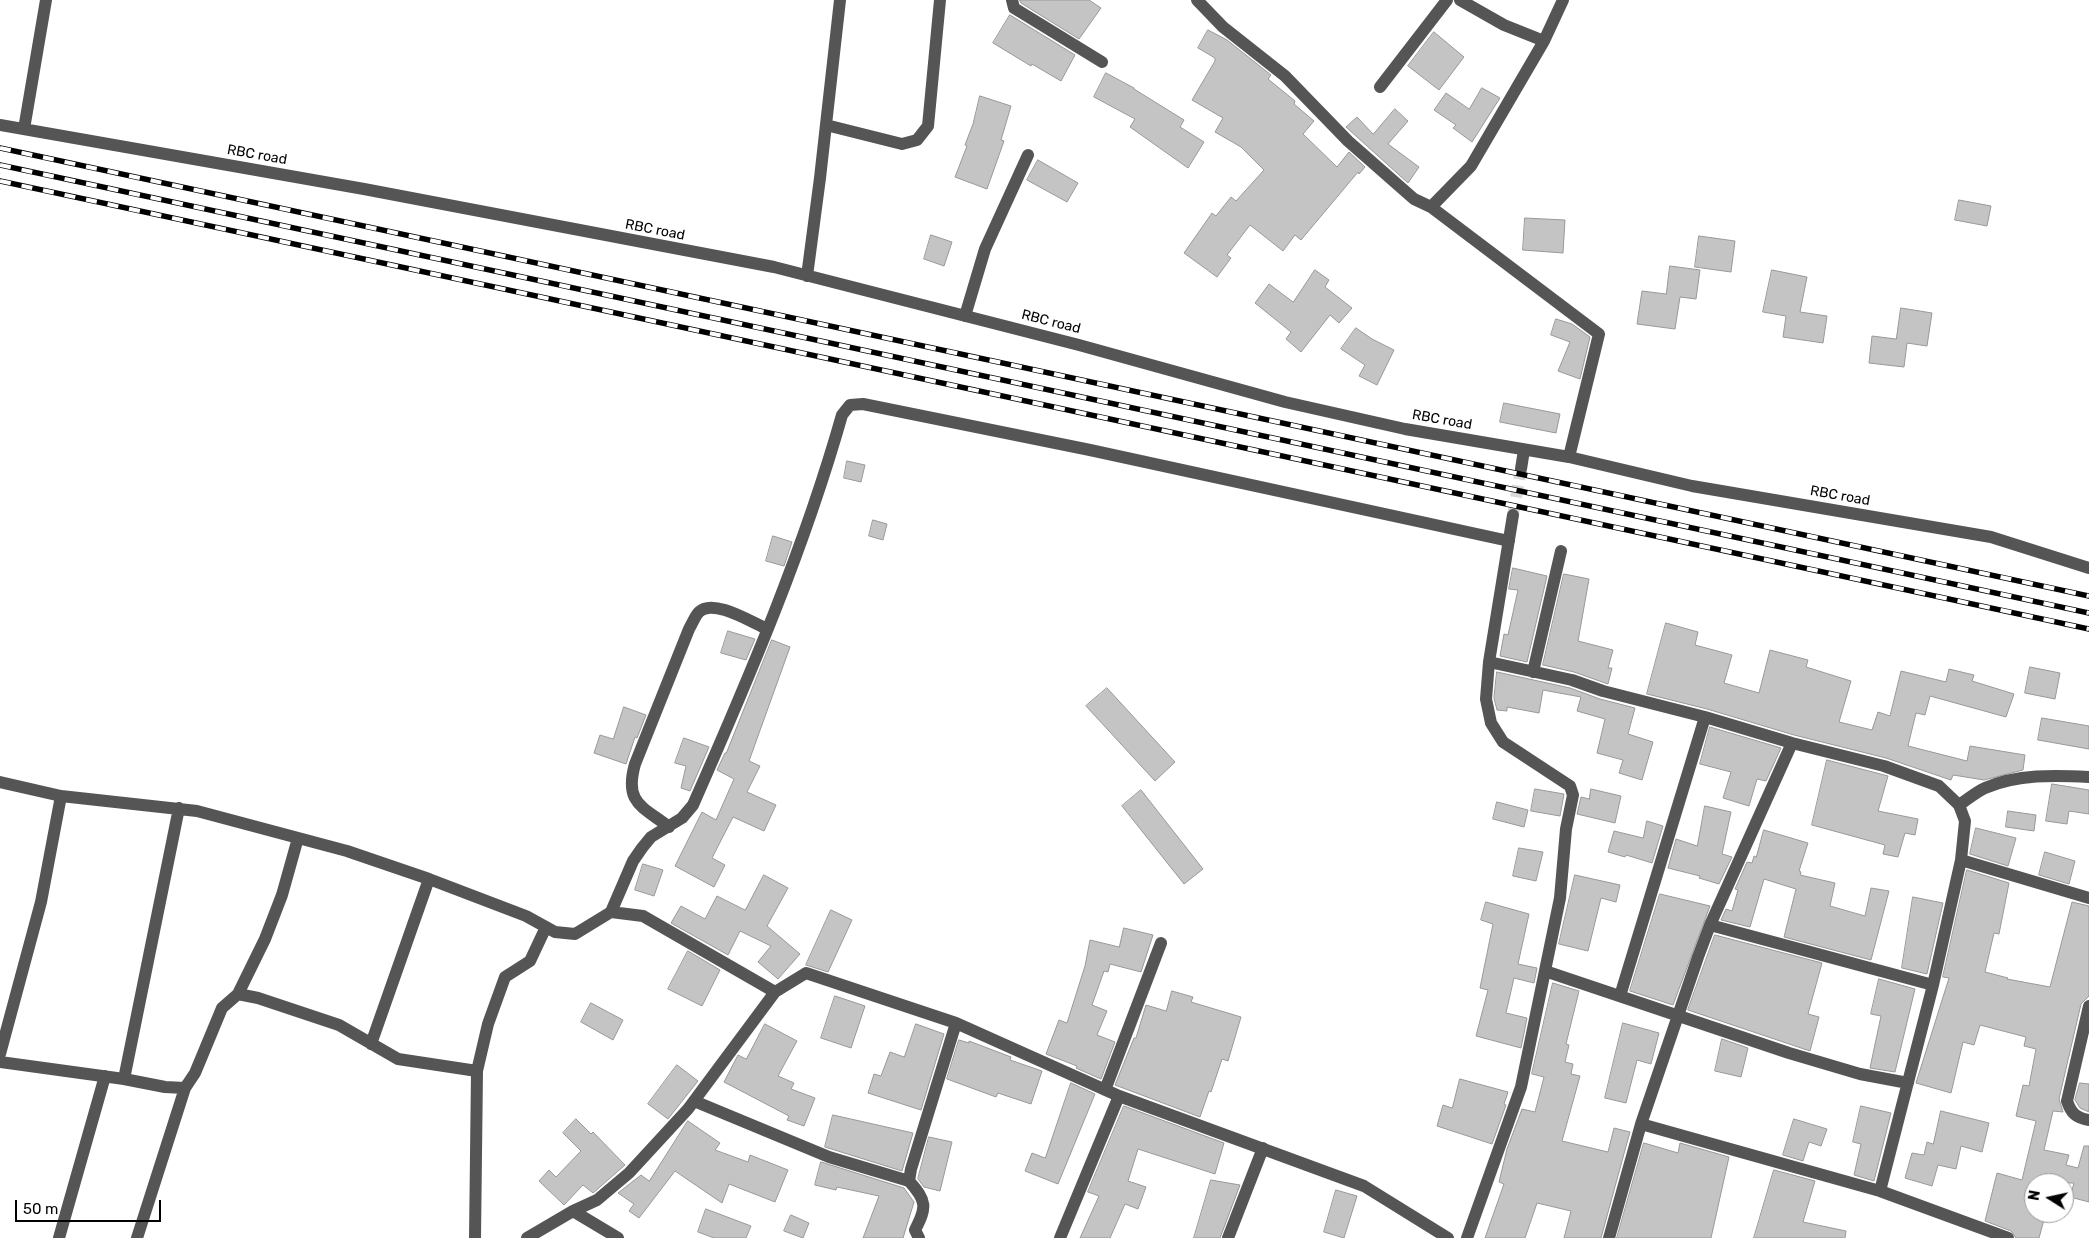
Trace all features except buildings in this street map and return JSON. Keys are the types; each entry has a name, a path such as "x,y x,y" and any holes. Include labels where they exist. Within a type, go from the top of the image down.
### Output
{"street":[{"path":"24,129 46,0"},
{"path":"808,276 840,0"},
{"path":"826,125 902,144 917,140 928,126 940,0"},
{"path":"1012,0 1014,8 1102,62"},
{"path":"1197,0 1223,27 1285,76 1348,141 1414,199 1431,207 1599,334 1569,457"},
{"path":"1380,87 1446,0"},
{"path":"1460,0 1504,25 1544,42"},
{"path":"1431,207 1471,166 1544,42 1563,0"},
{"name":"RBC road","path":"0,125 383,193 774,267 1088,347 1285,402 1405,429 1569,457 1692,486 1991,537 2089,568"},
{"path":"964,316 986,249 1028,155"},
{"path":"0,782 61,796 197,811 347,851 429,879 526,916 555,932 575,934 611,912 633,861 642,848 651,837 682,818 692,805 751,672 811,512 842,415 850,405 863,404 1090,450 1509,541"},
{"path":"1521,469 1524,450"},
{"path":"1466,1238 1520,1087 1560,898 1566,829 1573,795 1570,786 1503,742 1491,723 1486,699 1489,662 1513,515"},
{"path":"1533,672 1561,550"},
{"path":"669,827 637,802 632,792 630,780 690,629 698,613 707,607 721,608 767,629"},
{"path":"1489,662 1572,680 1638,701 1705,718 1792,744 1884,766 1939,786 1959,805 1965,821 1961,860 1933,985 1880,1191"},
{"path":"1620,996 1705,718"},
{"path":"1609,1238 1641,1124 1710,924 1792,744"},
{"path":"1959,805 1984,788 2015,779 2064,775 2089,776"},
{"path":"0,1054 41,902 61,796"},
{"path":"124,1079 179,808"},
{"path":"136,1238 185,1088 195,1073 222,1008 238,994 269,930 282,895 298,838"},
{"path":"1961,860 2089,898"},
{"path":"371,1044 429,879"},
{"path":"611,912 643,916 775,992"},
{"path":"1710,924 1933,985"},
{"path":"474,1238 477,1071 488,1024 505,977 530,961 546,927"},
{"path":"1105,1090 1161,943"},
{"path":"1545,971 1789,1054 1860,1074 1908,1083"},
{"path":"528,1238 573,1211 597,1200 629,1173 694,1101 775,992 806,973 956,1023 1119,1096 1364,1186 1448,1238"},
{"path":"238,994 258,998 339,1024 398,1059 477,1071"},
{"path":"2089,1006 2067,1101 2071,1112 2081,1119 2089,1120"},
{"path":"910,1181 911,1169 956,1023"},
{"path":"0,1062 105,1076 165,1087 185,1088"},
{"path":"59,1238 105,1076"},
{"path":"1060,1238 1119,1096"},
{"path":"694,1101 829,1156 910,1181 919,1192 925,1204 915,1235"},
{"path":"1641,1124 1880,1191 2008,1238"},
{"path":"1228,1238 1263,1148"},
{"path":"573,1211 618,1238"}],"tunnel":[{"path":"1513,515 1521,469"}],"railway":[{"path":"0,148 2089,596"},
{"path":"0,165 2089,613"},
{"path":"0,181 2089,629"}]}
